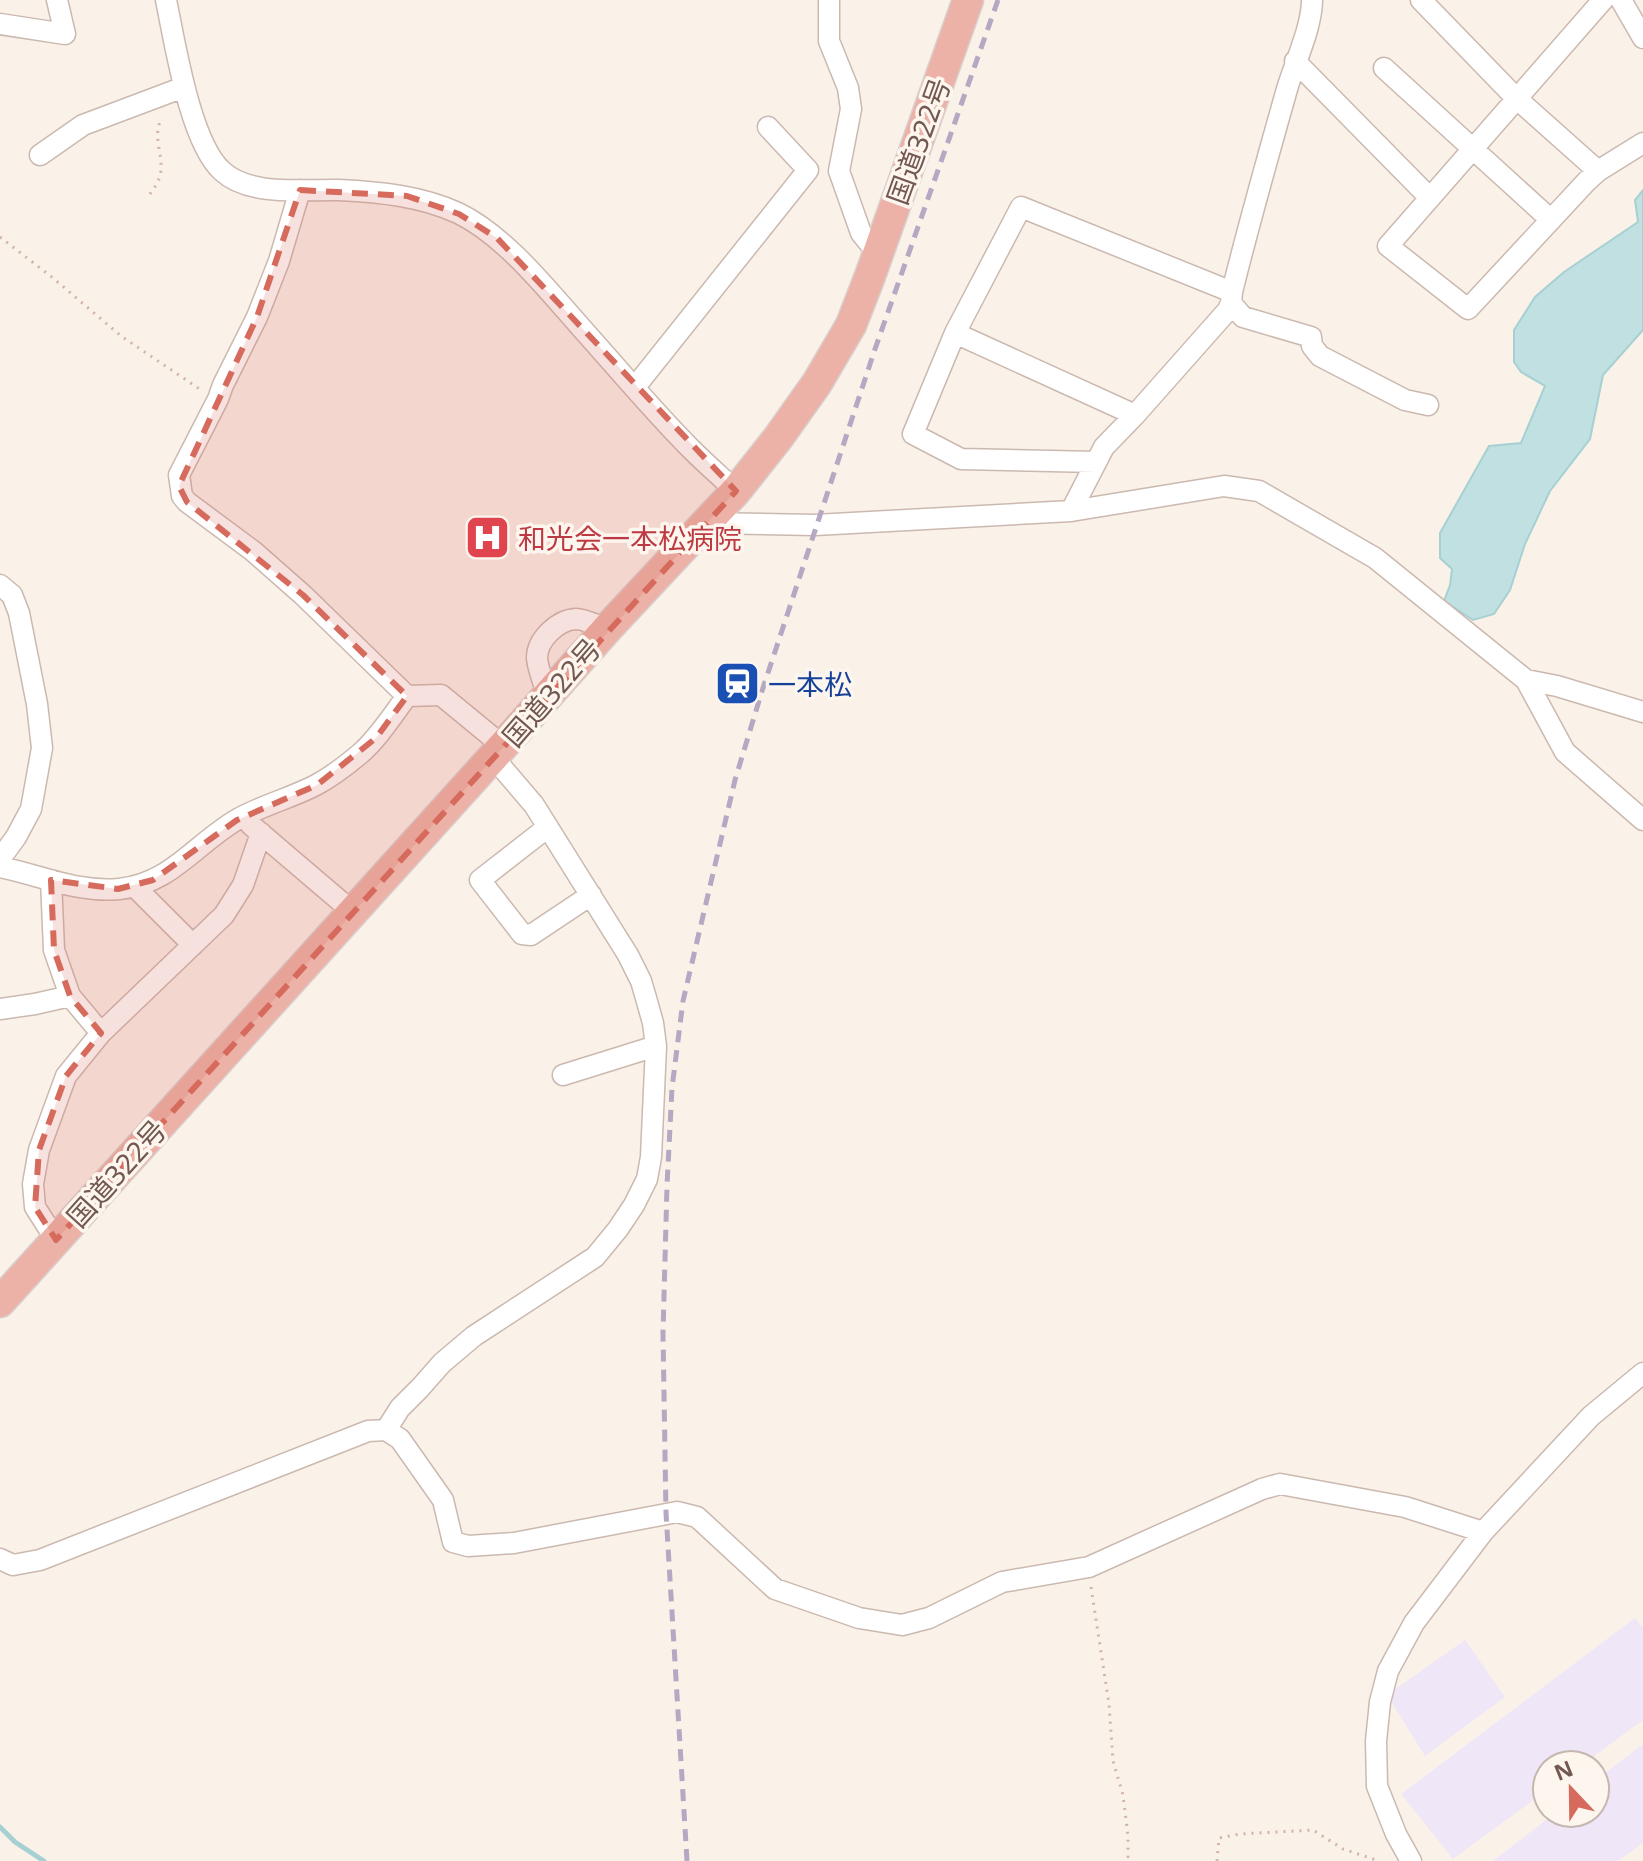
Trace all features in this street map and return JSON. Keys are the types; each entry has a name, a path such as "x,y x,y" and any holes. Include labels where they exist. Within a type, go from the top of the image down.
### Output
{"highway":[{"name":"国道322号","path":"0,1302 607,629 736,491 778,438 817,383 851,325 968,0"}],"street":[{"path":"0,24 65,34 57,0"},
{"path":"166,0 179,89 202,140 220,169 245,185 407,196 459,214 497,238 690,449 736,491"},
{"path":"829,0 829,41 848,88 851,109 839,171 861,233 878,254"},
{"path":"1071,511 1104,447 1228,310 1255,198 1312,13 1312,0"},
{"path":"1421,0 1516,98 1598,171"},
{"path":"1603,0 1388,246 1468,309 1598,171 1643,143"},
{"path":"1621,0 1643,38"},
{"path":"1295,61 1430,198"},
{"path":"1384,68 1551,220"},
{"path":"40,155 83,125 179,89"},
{"path":"635,387 808,170 768,127"},
{"path":"300,190 263,303 179,475 182,496 303,595 407,696 441,695 498,752 628,955 641,981 656,1046 651,1157 647,1179 618,1229 595,1257 474,1336 442,1363 400,1408 386,1430"},
{"path":"1096,462 961,459 913,434 955,333 1021,207 1232,298 1243,317 1311,337 1312,346 1320,356 1405,400 1428,405"},
{"path":"955,333 1135,415"},
{"path":"705,523 815,525 1071,511 1224,486 1259,491 1375,558 1526,680 1565,752 1643,820"},
{"path":"0,585 12,595 19,613 37,704 42,748 31,809 0,859"},
{"path":"548,696 537,652 550,632 563,623 577,619 607,629"},
{"path":"1526,680 1643,712"},
{"path":"0,867 75,887 95,889 134,886 171,871 214,835 242,817 317,785 347,763 376,738 407,696"},
{"path":"242,817 353,912"},
{"path":"548,827 480,880 522,934 531,935 591,895"},
{"path":"56,1240 35,1207 33,1184 39,1150 66,1076 101,1033 224,915 243,885 261,833"},
{"path":"51,880 54,950 70,996 101,1033"},
{"path":"134,886 193,945"},
{"path":"0,1009 70,996"},
{"path":"563,1075 656,1046"},
{"path":"1411,1861 1396,1834 1377,1786 1376,1741 1380,1702 1388,1671 1414,1623 1483,1532 1591,1416 1643,1373"},
{"path":"0,1559 13,1565 40,1560 368,1431 386,1430 400,1439 443,1500 453,1542 468,1546 514,1543 677,1512 697,1517 775,1589 859,1618 902,1625 929,1618 1002,1582 1089,1567 1262,1489 1280,1484 1405,1507 1483,1532"}],"path":[{"path":"150,194 161,171 158,126 160,119 177,105 179,89"},
{"path":"0,237 121,336 218,399"},
{"path":"1089,1567 1109,1704 1113,1761 1123,1795 1128,1861"},
{"path":"1217,1861 1219,1838 1313,1830 1343,1849 1379,1861"}],"highlighted area":[{"path":"300,190 407,196 459,214 497,238 736,491 56,1240 35,1207 39,1150 66,1076 101,1033 70,996 54,950 51,880 118,889 153,880 237,820 317,785 376,738 407,696 303,595 187,502 179,486 257,317"}],"shaded area":[{"path":"1635,1618 1643,1628 1643,1720 1604,1749 1531,1749 1531,1802 1453,1859 1401,1794"},
{"path":"1465,1640 1505,1697 1425,1756 1387,1695"},
{"path":"1643,1744 1643,1843 1618,1861 1493,1861 1534,1829 1611,1829 1611,1769"}],"water":[{"path":"1643,190 1643,330 1603,375 1590,439 1550,491 1525,544 1510,590 1494,614 1473,620 1444,601 1452,569 1440,558 1440,533 1489,446 1521,443 1545,386 1521,372 1514,362 1514,330 1535,297 1564,272 1638,222 1635,200"}],"waterway":[{"path":"0,1827 15,1842 44,1861"}],"railway":[{"path":"687,1861 666,1513 663,1333 672,1088 683,1001 735,780 762,691 875,349 998,0"}],"place":[{"name":"和光会一本松病院","path":"487,538"},
{"name":"一本松","path":"737,684"}]}
